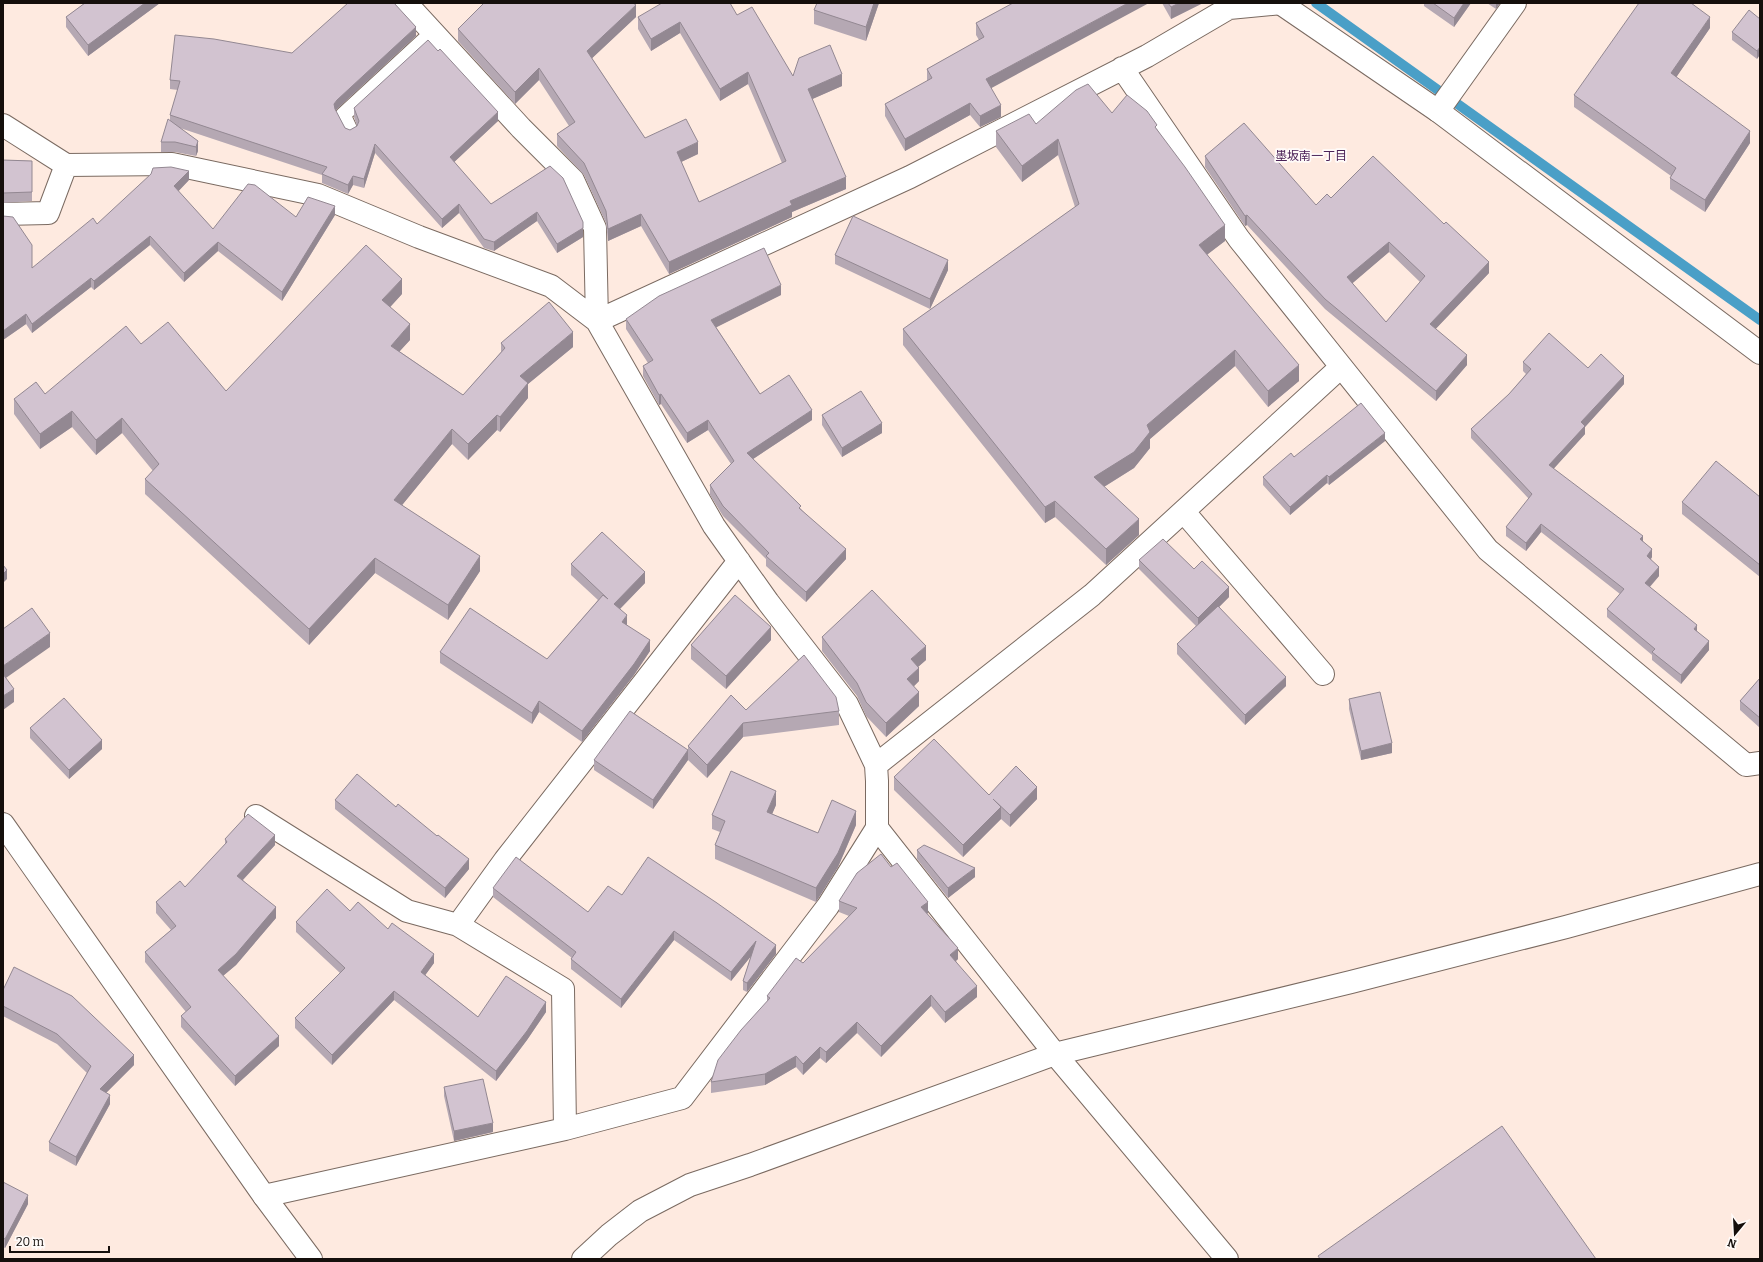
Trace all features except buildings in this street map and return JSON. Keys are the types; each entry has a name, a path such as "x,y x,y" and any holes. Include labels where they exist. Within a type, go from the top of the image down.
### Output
{"street":[{"path":"406,3 521,128 573,180 595,228 597,321"},
{"path":"597,321 910,177 1147,56 1229,8 1281,3 1438,112 1760,353"},
{"path":"1438,112 1515,3"},
{"path":"1122,68 1239,239 1488,550 1746,765 1760,762"},
{"path":"3,125 66,165 172,164 318,195 419,237 551,286 597,321 714,526 773,608 847,704 876,765 878,781 877,828 828,906 682,1098 565,1129 264,1196"},
{"path":"3,214 48,213 66,165"},
{"path":"876,765 1092,595 1341,367"},
{"path":"1184,512 1323,674"},
{"path":"458,925 505,860 739,561"},
{"path":"256,816 407,911 458,925 563,989 565,1129"},
{"path":"3,824 264,1196 311,1259"},
{"path":"877,828 1054,1054 1227,1259"},
{"path":"583,1259 609,1235 640,1211 690,1186 1054,1054 1512,941 1760,874"}],"lane":[{"path":"350,130 343,115 433,32"}],"waterway":[{"path":"1316,3 1760,320"}],"district":[{"name":"墨坂南一丁目","path":"1311,156"}]}
